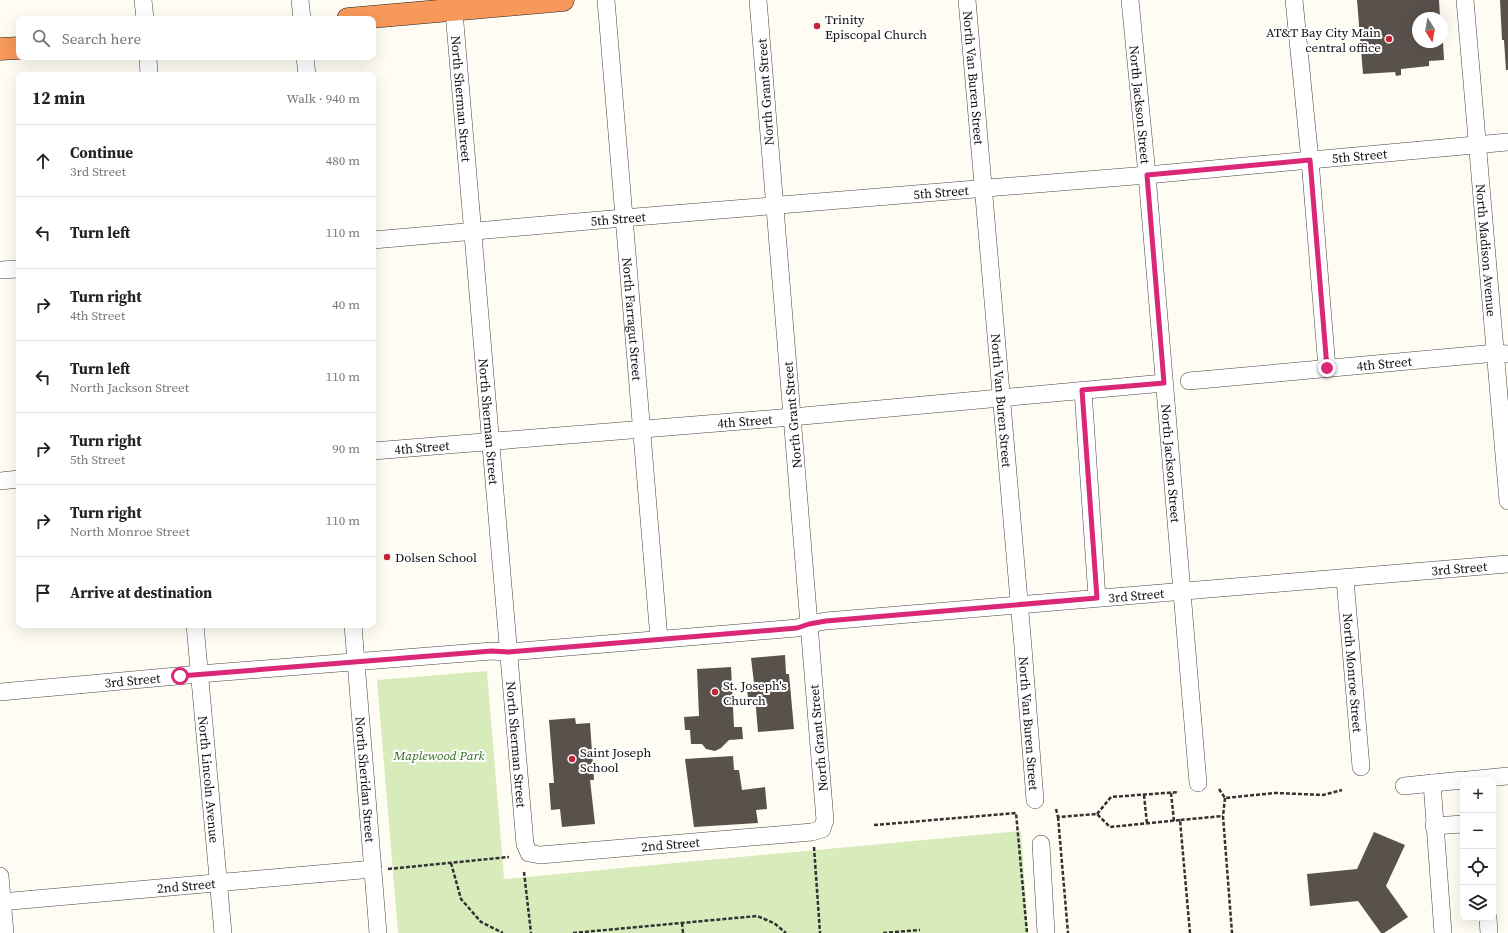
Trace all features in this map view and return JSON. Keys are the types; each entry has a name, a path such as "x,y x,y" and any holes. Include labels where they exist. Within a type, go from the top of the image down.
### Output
{"highway":[{"path":"370,16 453,5 563,0"},
{"path":"0,49 16,48"}],"street":[{"path":"143,0 145,16"},
{"path":"300,0 302,16"},
{"name":"North Farragut Street","path":"606,0 659,639"},
{"name":"North Grant Street","path":"758,0 825,820 822,829"},
{"name":"North Van Buren Street","path":"967,0 1035,800"},
{"name":"North Jackson Street","path":"1130,0 1147,175 1198,782"},
{"path":"1294,0 1310,160 1327,368"},
{"name":"North Madison Avenue","path":"1465,0 1477,145 1502,354 1508,501"},
{"name":"North Sherman Street","path":"453,5 525,844"},
{"path":"148,60 149,72"},
{"path":"305,60 307,72"},
{"name":"5th Street","path":"376,240 1147,175 1508,142"},
{"path":"0,270 16,269"},
{"name":"4th Street","path":"1189,381 1502,354"},
{"name":"4th Street","path":"376,451 792,417 1164,383"},
{"path":"1082,390 1097,598"},
{"path":"0,480 16,479"},
{"name":"3rd Street","path":"0,692 199,674 492,651 508,652 797,628 826,621 1345,579 1508,564"},
{"name":"North Monroe Street","path":"1345,579 1361,767"},
{"name":"North Lincoln Avenue","path":"195,628 223,933"},
{"name":"North Sheridan Street","path":"354,628 356,662 380,869 378,933"},
{"path":"1496,777 1508,776"},
{"path":"1404,786 1460,780"},
{"path":"1432,783 1434,826 1444,933"},
{"path":"1434,826 1460,824"},
{"name":"2nd Street","path":"525,844 529,853 540,855 812,832 822,829"},
{"path":"1040,844 1046,933"},
{"name":"2nd Street","path":"1,902 380,869"},
{"path":"0,876 1,902 5,933"},
{"path":"1488,921 1489,933"}],"path":[{"path":"1219,789 1225,798 1223,816 1232,933"},
{"path":"1225,798 1276,793 1323,795 1342,790"},
{"path":"1058,817 1097,814 1111,797 1179,792"},
{"path":"1171,793 1174,821"},
{"path":"1144,795 1147,824"},
{"path":"1056,810 1058,817 1068,933"},
{"path":"874,825 1016,813 1027,933"},
{"path":"1097,814 1110,827 1223,816"},
{"path":"1180,820 1190,933"},
{"path":"814,847 820,933"},
{"path":"380,869 509,857"},
{"path":"451,863 461,898 481,922 503,933"},
{"path":"524,872 531,933"},
{"path":"573,933 757,916 774,923 786,933"},
{"path":"682,923 683,933"},
{"path":"883,933 920,930"}],"green space":[{"name":"Maplewood Park","path":"487,671 504,879 1021,831 1028,933 398,933 377,680"}],"building":[{"name":"AT&T Bay City Main central office","path":"1357,0 1439,0 1440,12 1412,12 1412,48 1443,48 1444,60 1429,61 1429,66 1401,69 1401,75 1396,76 1395,72 1363,74"},
{"path":"1500,0 1508,0 1508,70 1506,70 1504,40 1502,40"},
{"path":"785,655 786,674 789,674 794,729 758,732 755,697 748,697 746,683 754,683 751,658"},
{"name":"St. Joseph's Church","path":"731,667 734,727 742,727 743,739 729,740 721,748 715,751 706,749 702,744 691,744 690,730 685,730 684,717 699,716 697,669"},
{"path":"575,718 576,724 590,723 594,780 590,780 595,824 562,827 560,809 551,810 549,783 554,783 549,720"},
{"path":"733,756 734,770 739,770 742,790 765,787 767,809 756,810 758,823 694,827 685,759"},
{"path":"1374,832 1405,845 1386,886 1408,917 1384,933 1381,933 1358,901 1310,906 1307,874 1357,869"}],"place":[{"name":"Trinity Episcopal Church","path":"817,26"},
{"name":"AT&T Bay City Main central office","path":"1389,39"},
{"name":"Dolsen School","path":"387,557"},
{"name":"St. Joseph's Church","path":"715,692"},
{"name":"Saint Joseph School","path":"572,759"}],"route":[{"path":"180,676 492,651 508,652 797,628 826,621 1097,598 1082,390 1164,383 1147,175 1310,160 1327,368"}]}
